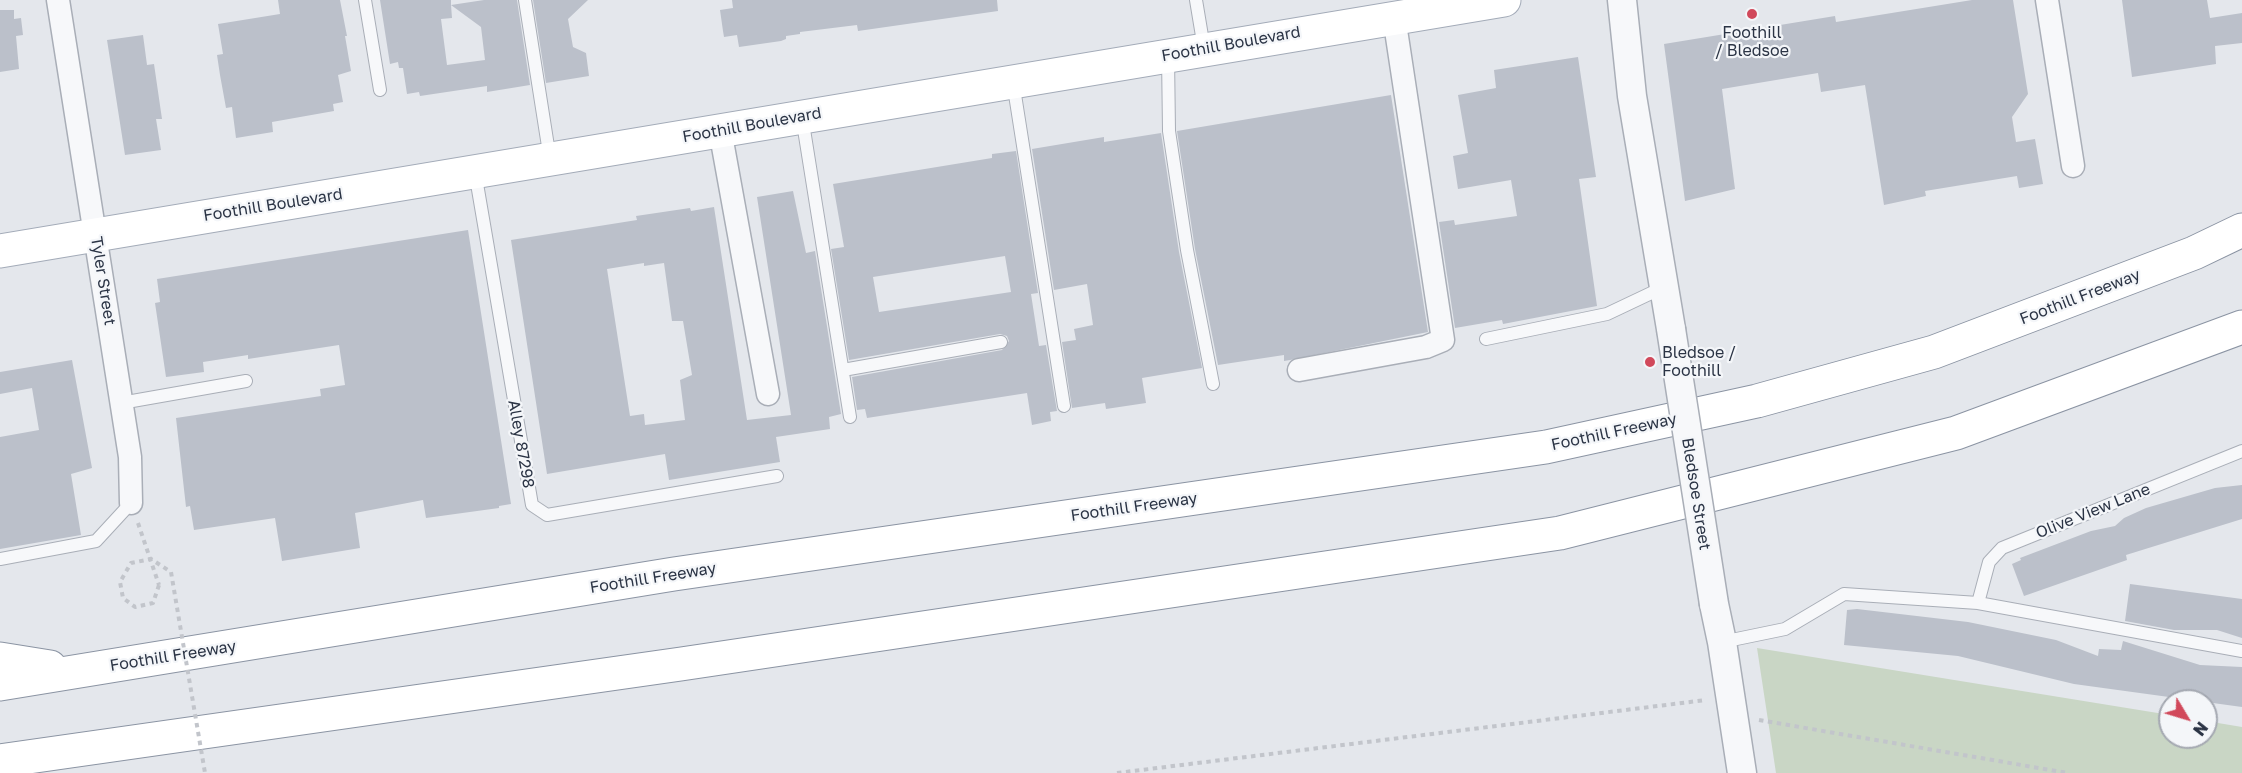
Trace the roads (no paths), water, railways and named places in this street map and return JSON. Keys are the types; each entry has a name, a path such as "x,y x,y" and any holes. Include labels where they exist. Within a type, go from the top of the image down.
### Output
{"main road":[{"name":"Foothill Boulevard","path":"0,251 1394,16 1504,0"},
{"name":"Foothill Freeway","path":"0,684 674,574 1546,447 1757,400 1934,352 2194,253 2242,230"},
{"path":"0,761 150,741 1560,533 1956,433 2242,327"},
{"path":"0,659 79,672"},
{"path":"0,772 150,741"}],"street":[{"name":"Tyler Street","path":"58,0 130,457 131,503"},
{"name":"Bledsoe Street","path":"1622,0 1632,96 1742,773"},
{"path":"2047,0 2073,166"},
{"path":"1299,370 1426,347 1443,340 1394,16"},
{"path":"720,130 768,394"}],"lane":[{"path":"365,0 380,90"},
{"path":"525,0 550,160"},
{"path":"1196,0 1205,49"},
{"path":"1168,55 1169,131 1187,250 1213,384"},
{"path":"1012,81 1064,406"},
{"path":"802,116 850,417"},
{"name":"Alley 87298","path":"475,171 532,505 547,515 777,476"},
{"path":"1486,339 1607,314 1664,287"},
{"path":"843,370 1001,342"},
{"path":"122,403 246,381"},
{"name":"Olive View Lane","path":"1978,603 1989,562 2002,548 2242,451"},
{"path":"0,559 96,541 131,503"},
{"path":"1722,642 1785,629 1844,594 1978,603 2242,651"}],"place":[{"name":"Foothill / Bledsoe","path":"1752,14"},
{"name":"Bledsoe / Foothill","path":"1650,362"}]}
